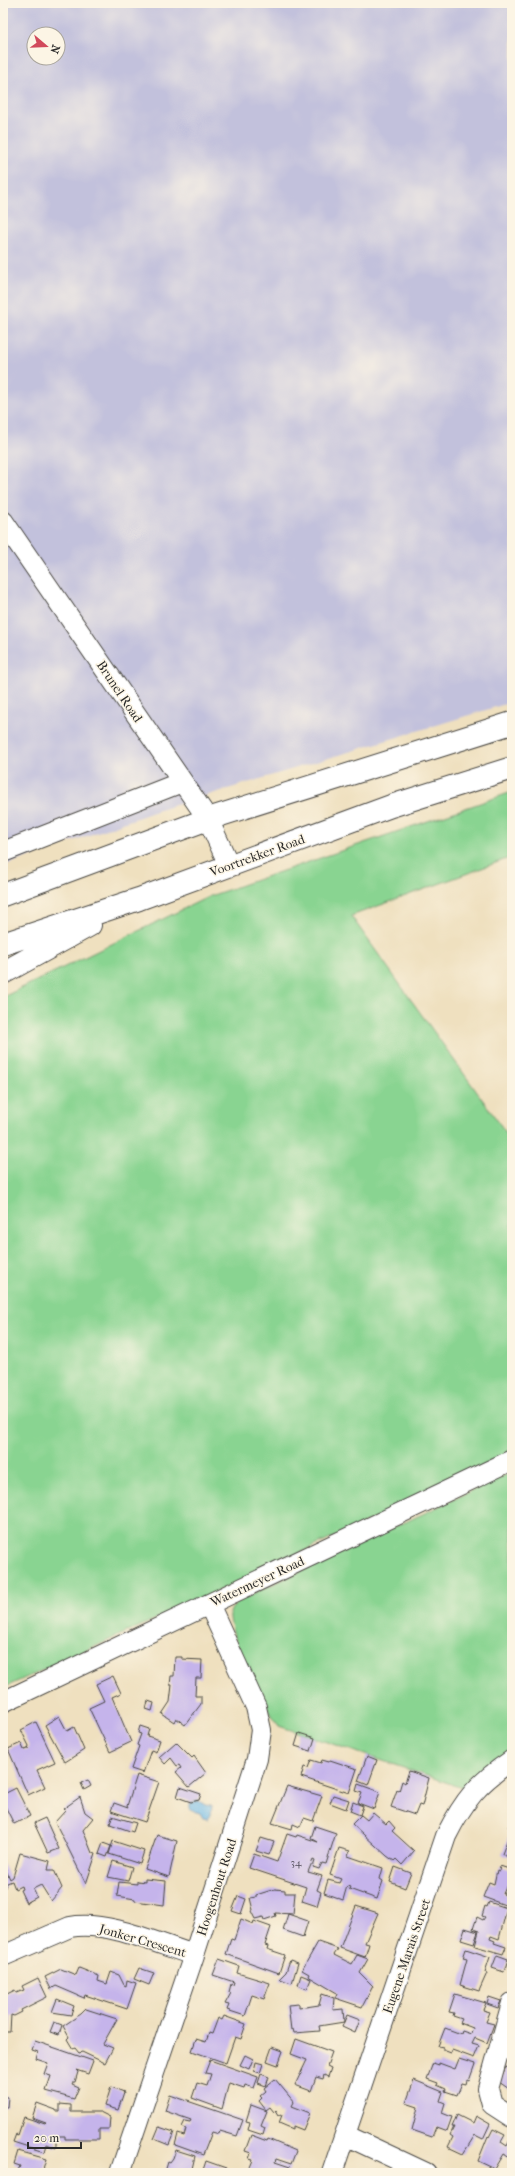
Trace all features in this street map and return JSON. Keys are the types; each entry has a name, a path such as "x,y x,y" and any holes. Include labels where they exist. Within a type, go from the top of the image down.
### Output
{"main road":[{"path":"3,895 208,819 512,723"},
{"name":"Voortrekker Road","path":"3,944 138,899 391,806 512,768"},
{"path":"3,973 138,899"}],"street":[{"name":"Brunel Road","path":"3,521 208,819 229,865"},
{"path":"3,852 182,782"},
{"name":"Watermeyer Road","path":"3,1702 512,1460"},
{"name":"Hoogenhout Road","path":"120,2173 194,1955 253,1774 261,1736 260,1721 256,1707 209,1604"},
{"name":"Eugene Marais Street","path":"332,2173 446,1836 467,1799 478,1786 512,1760"},
{"name":"Jonker Crescent","path":"3,1956 70,1927 82,1925 103,1926 194,1955"},
{"path":"512,2003 488,2089 492,2104 512,2117"},
{"path":"345,2135 426,2173"}],"shaded area":[{"path":"3,3 512,3 512,702 159,810 3,866"}],"green space":[{"path":"512,792 512,857 351,916 512,1141 512,1455 218,1591 3,1688 3,997 210,896"},
{"path":"512,1472 512,1750 487,1768 466,1789 279,1726 265,1704 248,1671 241,1653 231,1623 230,1613 233,1607 238,1602 250,1595"}],"water":[{"path":"199,1801 205,1805 212,1806 211,1815 208,1819 203,1818 200,1813 190,1810 190,1803"}],"building":[{"path":"175,1657 182,1657 182,1659 202,1660 201,1678 196,1678 195,1696 201,1696 201,1704 185,1725 176,1718 174,1722 162,1714 170,1702 172,1685 170,1685 171,1676 174,1676"},
{"path":"113,1676 121,1693 112,1697 131,1742 110,1752 89,1708 104,1701 96,1684"},
{"path":"148,1701 154,1703 152,1711 146,1709"},
{"path":"59,1716 67,1731 74,1727 84,1750 65,1762 45,1725"},
{"path":"36,1722 55,1762 37,1770 45,1787 28,1795 8,1749 21,1743 24,1750 28,1749 29,1746 21,1730"},
{"path":"140,1726 149,1729 147,1736 160,1740 156,1752 151,1750 143,1773 131,1769 139,1746 137,1745 141,1734 138,1733"},
{"path":"299,1733 315,1738 311,1751 295,1746"},
{"path":"176,1742 192,1758 194,1756 206,1773 189,1787 176,1772 181,1768 179,1765 177,1766 171,1758 165,1764 159,1757"},
{"path":"367,1756 377,1760 368,1785 358,1781"},
{"path":"311,1760 321,1763 322,1760 329,1762 330,1760 357,1769 349,1793 301,1777 304,1767 308,1768"},
{"path":"409,1771 429,1778 422,1806 419,1805 415,1815 391,1807 397,1790 399,1791 402,1781 405,1783"},
{"path":"137,1775 159,1782 145,1822 111,1811 114,1803 128,1808 127,1806"},
{"path":"88,1780 91,1786 84,1790 81,1783"},
{"path":"358,1784 380,1792 374,1809 358,1803 362,1793 356,1791"},
{"path":"287,1786 322,1796 313,1821 304,1818 300,1827 293,1824 292,1829 272,1823"},
{"path":"180,1787 201,1794 199,1800 191,1802 177,1797"},
{"path":"3,1788 6,1793 16,1788 30,1816 14,1824 3,1802"},
{"path":"333,1795 349,1800 346,1809 330,1803"},
{"path":"80,1797 85,1812 93,1818 83,1830 92,1853 96,1854 86,1884 55,1822 65,1811 63,1809"},
{"path":"353,1802 363,1806 360,1815 350,1811"},
{"path":"373,1813 386,1824 389,1821 395,1828 392,1831 414,1851 402,1865 396,1859 394,1861 387,1856 352,1824 361,1815 367,1820"},
{"path":"112,1816 136,1823 133,1832 110,1824"},
{"path":"512,1816 512,1828 508,1827"},
{"path":"45,1818 59,1849 48,1853 34,1823"},
{"path":"315,1826 336,1833 326,1864 322,1863 319,1869 313,1867 315,1861 313,1860 308,1872 322,1876 317,1890 321,1892 317,1906 302,1901 306,1887 249,1868 254,1854 277,1862 287,1834 296,1837 297,1835 318,1842 311,1838"},
{"path":"157,1835 177,1841 169,1877 145,1869"},
{"path":"261,1838 274,1842 269,1855 256,1851"},
{"path":"508,1838 512,1840 512,1859 502,1854"},
{"path":"113,1841 144,1851 140,1864 109,1854"},
{"path":"103,1843 111,1846 107,1857 99,1854"},
{"path":"339,1848 350,1851 348,1856 383,1868 380,1879 383,1881 377,1899 349,1889 350,1887 347,1886 343,1900 324,1893 328,1880 339,1883 341,1879 330,1875"},
{"path":"20,1853 50,1861 48,1870 54,1870 62,1888 51,1901 41,1885 33,1889 37,1897 26,1903 20,1890 22,1889 21,1886 15,1889 12,1881 7,1883 3,1891 3,1863 10,1879 13,1877"},
{"path":"113,1861 132,1867 128,1881 108,1877"},
{"path":"500,1866 512,1870 512,1889 506,1887 503,1894 512,1899 512,1905 506,1903 505,1905 483,1897 489,1882 494,1884 497,1870 499,1871"},
{"path":"395,1867 411,1873 405,1888 390,1882"},
{"path":"145,1879 166,1881 164,1905 135,1901 135,1899 117,1896 119,1882 137,1884 137,1881 145,1882"},
{"path":"275,1889 285,1890 285,1893 295,1893 293,1914 275,1913 276,1916 264,1920 263,1917 255,1919 251,1911 253,1910 250,1898"},
{"path":"238,1896 246,1899 241,1914 232,1911"},
{"path":"489,1902 507,1908 499,1939 491,1936 490,1939 495,1941 494,1943 506,1947 503,1954 475,1946 479,1931 473,1929 477,1917 483,1920 485,1917 482,1916 485,1906 487,1907"},
{"path":"356,1906 378,1913 365,1943 369,1944 365,1957 340,1948"},
{"path":"288,1914 308,1921 303,1937 283,1930"},
{"path":"241,1919 253,1924 254,1921 271,1927 265,1945 268,1946 267,1949 285,1955 279,1973 226,1954 231,1939 234,1940"},
{"path":"465,1928 478,1932 474,1944 461,1940"},
{"path":"318,1942 338,1949 334,1955 352,1964 357,1955 368,1959 360,1973 373,1986 362,2007 335,1998 337,1993 308,1976 309,1974 302,1970"},
{"path":"466,1949 490,1957 485,1972 487,1973 479,1991 460,1985 467,1959 463,1958"},
{"path":"497,1955 508,1959 504,1972 492,1968"},
{"path":"219,1959 239,1966 237,1973 270,1983 264,1999 252,1995 245,2016 227,2010 229,2005 225,2004 231,1993 229,1992 231,1984 233,1985 234,1982 213,1975"},
{"path":"290,1960 298,1963 292,1983 279,1979 286,1972"},
{"path":"79,1968 99,1976 98,1981 107,1984 111,1972 119,1975 126,1986 127,1980 136,1983 127,2009 85,1995 84,1998 56,1986 51,1989 45,1977 61,1969 76,1975"},
{"path":"139,1968 154,1973 149,1985 134,1979"},
{"path":"301,1975 311,1979 307,1989 298,1985"},
{"path":"38,1978 47,1997 21,2010 22,2012 14,2016 11,2015 10,2032 3,2032 3,1996 15,1990 16,1993 24,1990 22,1986"},
{"path":"322,1994 334,1998 333,2010 343,2009 344,2022 319,2026 320,2031 294,2033 293,2029 291,2030 288,2005 299,2004 299,2008 319,2005"},
{"path":"455,1994 486,2003 483,2010 490,2012 486,2022 494,2024 487,2043 475,2038 472,2044 479,2046 474,2058 452,2050 451,2053 443,2050 443,2047 438,2046 445,2028 461,2034 462,2031 471,2034 473,2028 460,2023 462,2019 453,2016 454,2013 449,2012"},
{"path":"489,1997 501,2001 498,2008 487,2004"},
{"path":"57,1999 74,2006 71,2015 52,2012"},
{"path":"86,2009 117,2019 103,2044 113,2048 105,2063 82,2052 79,2053 75,2048 73,2049 67,2039 69,2037 63,2026"},
{"path":"347,2015 360,2020 355,2033 342,2027"},
{"path":"224,2016 246,2024 241,2039 235,2037 226,2063 192,2051 196,2039 206,2042 209,2033 212,2034 218,2018 222,2020"},
{"path":"54,2022 62,2025 59,2035 50,2032"},
{"path":"296,2039 332,2052 327,2066 331,2068 328,2077 324,2075 323,2079 316,2077 311,2091 295,2085 307,2060 291,2054"},
{"path":"35,2041 93,2061 88,2074 76,2070 78,2072 75,2082 72,2084 79,2087 74,2099 46,2091 51,2076 44,2074 48,2063 36,2059 38,2052 32,2050"},
{"path":"272,2047 283,2051 278,2065 267,2061"},
{"path":"245,2055 253,2059 249,2069 240,2065"},
{"path":"459,2059 475,2064 469,2081 467,2080 466,2084 462,2083 457,2095 445,2091 446,2089 437,2085 438,2083 427,2079 433,2063 439,2065 439,2063 455,2069"},
{"path":"210,2060 258,2077 254,2088 245,2085 244,2088 229,2083 222,2109 192,2098 197,2083 207,2086 211,2074 205,2073"},
{"path":"256,2062 263,2064 260,2073 254,2071"},
{"path":"506,2067 512,2070 512,2091 499,2082"},
{"path":"261,2074 269,2077 266,2086 258,2083"},
{"path":"275,2079 294,2102 292,2106 310,2113 303,2130 293,2126 293,2129 279,2123 282,2115 279,2115 276,2110 274,2112 270,2107 266,2110 259,2101 262,2098 260,2096 266,2091 264,2088"},
{"path":"414,2080 443,2092 440,2101 445,2103 442,2113 452,2117 447,2131 436,2127 432,2137 412,2130 418,2107 406,2103"},
{"path":"111,2087 124,2092 118,2110 105,2106"},
{"path":"170,2095 243,2120 237,2136 220,2131 219,2134 212,2132 203,2155 175,2145 178,2134 184,2136 186,2129 182,2127 185,2121 190,2122 191,2120 165,2111"},
{"path":"3,2096 8,2097 7,2107 3,2107"},
{"path":"37,2103 56,2111 60,2111 60,2104 71,2105 71,2112 100,2112 110,2117 109,2129 99,2129 99,2139 65,2139 65,2136 56,2136 56,2148 46,2144 44,2152 13,2142 16,2134 18,2135 24,2117 45,2124 46,2123 32,2118"},
{"path":"251,2105 267,2111 261,2126 265,2128 263,2135 248,2130 250,2122 246,2121"},
{"path":"457,2115 473,2123 476,2116 490,2124 483,2139 475,2135 463,2154 448,2147 453,2137 450,2135"},
{"path":"159,2127 174,2132 169,2145 154,2139"},
{"path":"493,2129 505,2135 501,2142 507,2146 512,2136 511,2158 504,2154 495,2169 478,2161 488,2136 489,2137"},
{"path":"251,2135 267,2141 268,2139 296,2151 291,2164 276,2159 275,2162 290,2167 288,2173 248,2172 253,2160 249,2159 251,2153 245,2151"},
{"path":"176,2150 195,2156 191,2173 165,2172 168,2162 170,2163 173,2159"},
{"path":"18,2151 47,2159 43,2172 17,2173 20,2166 14,2164"},
{"path":"206,2161 226,2168 224,2173 202,2173"}]}
